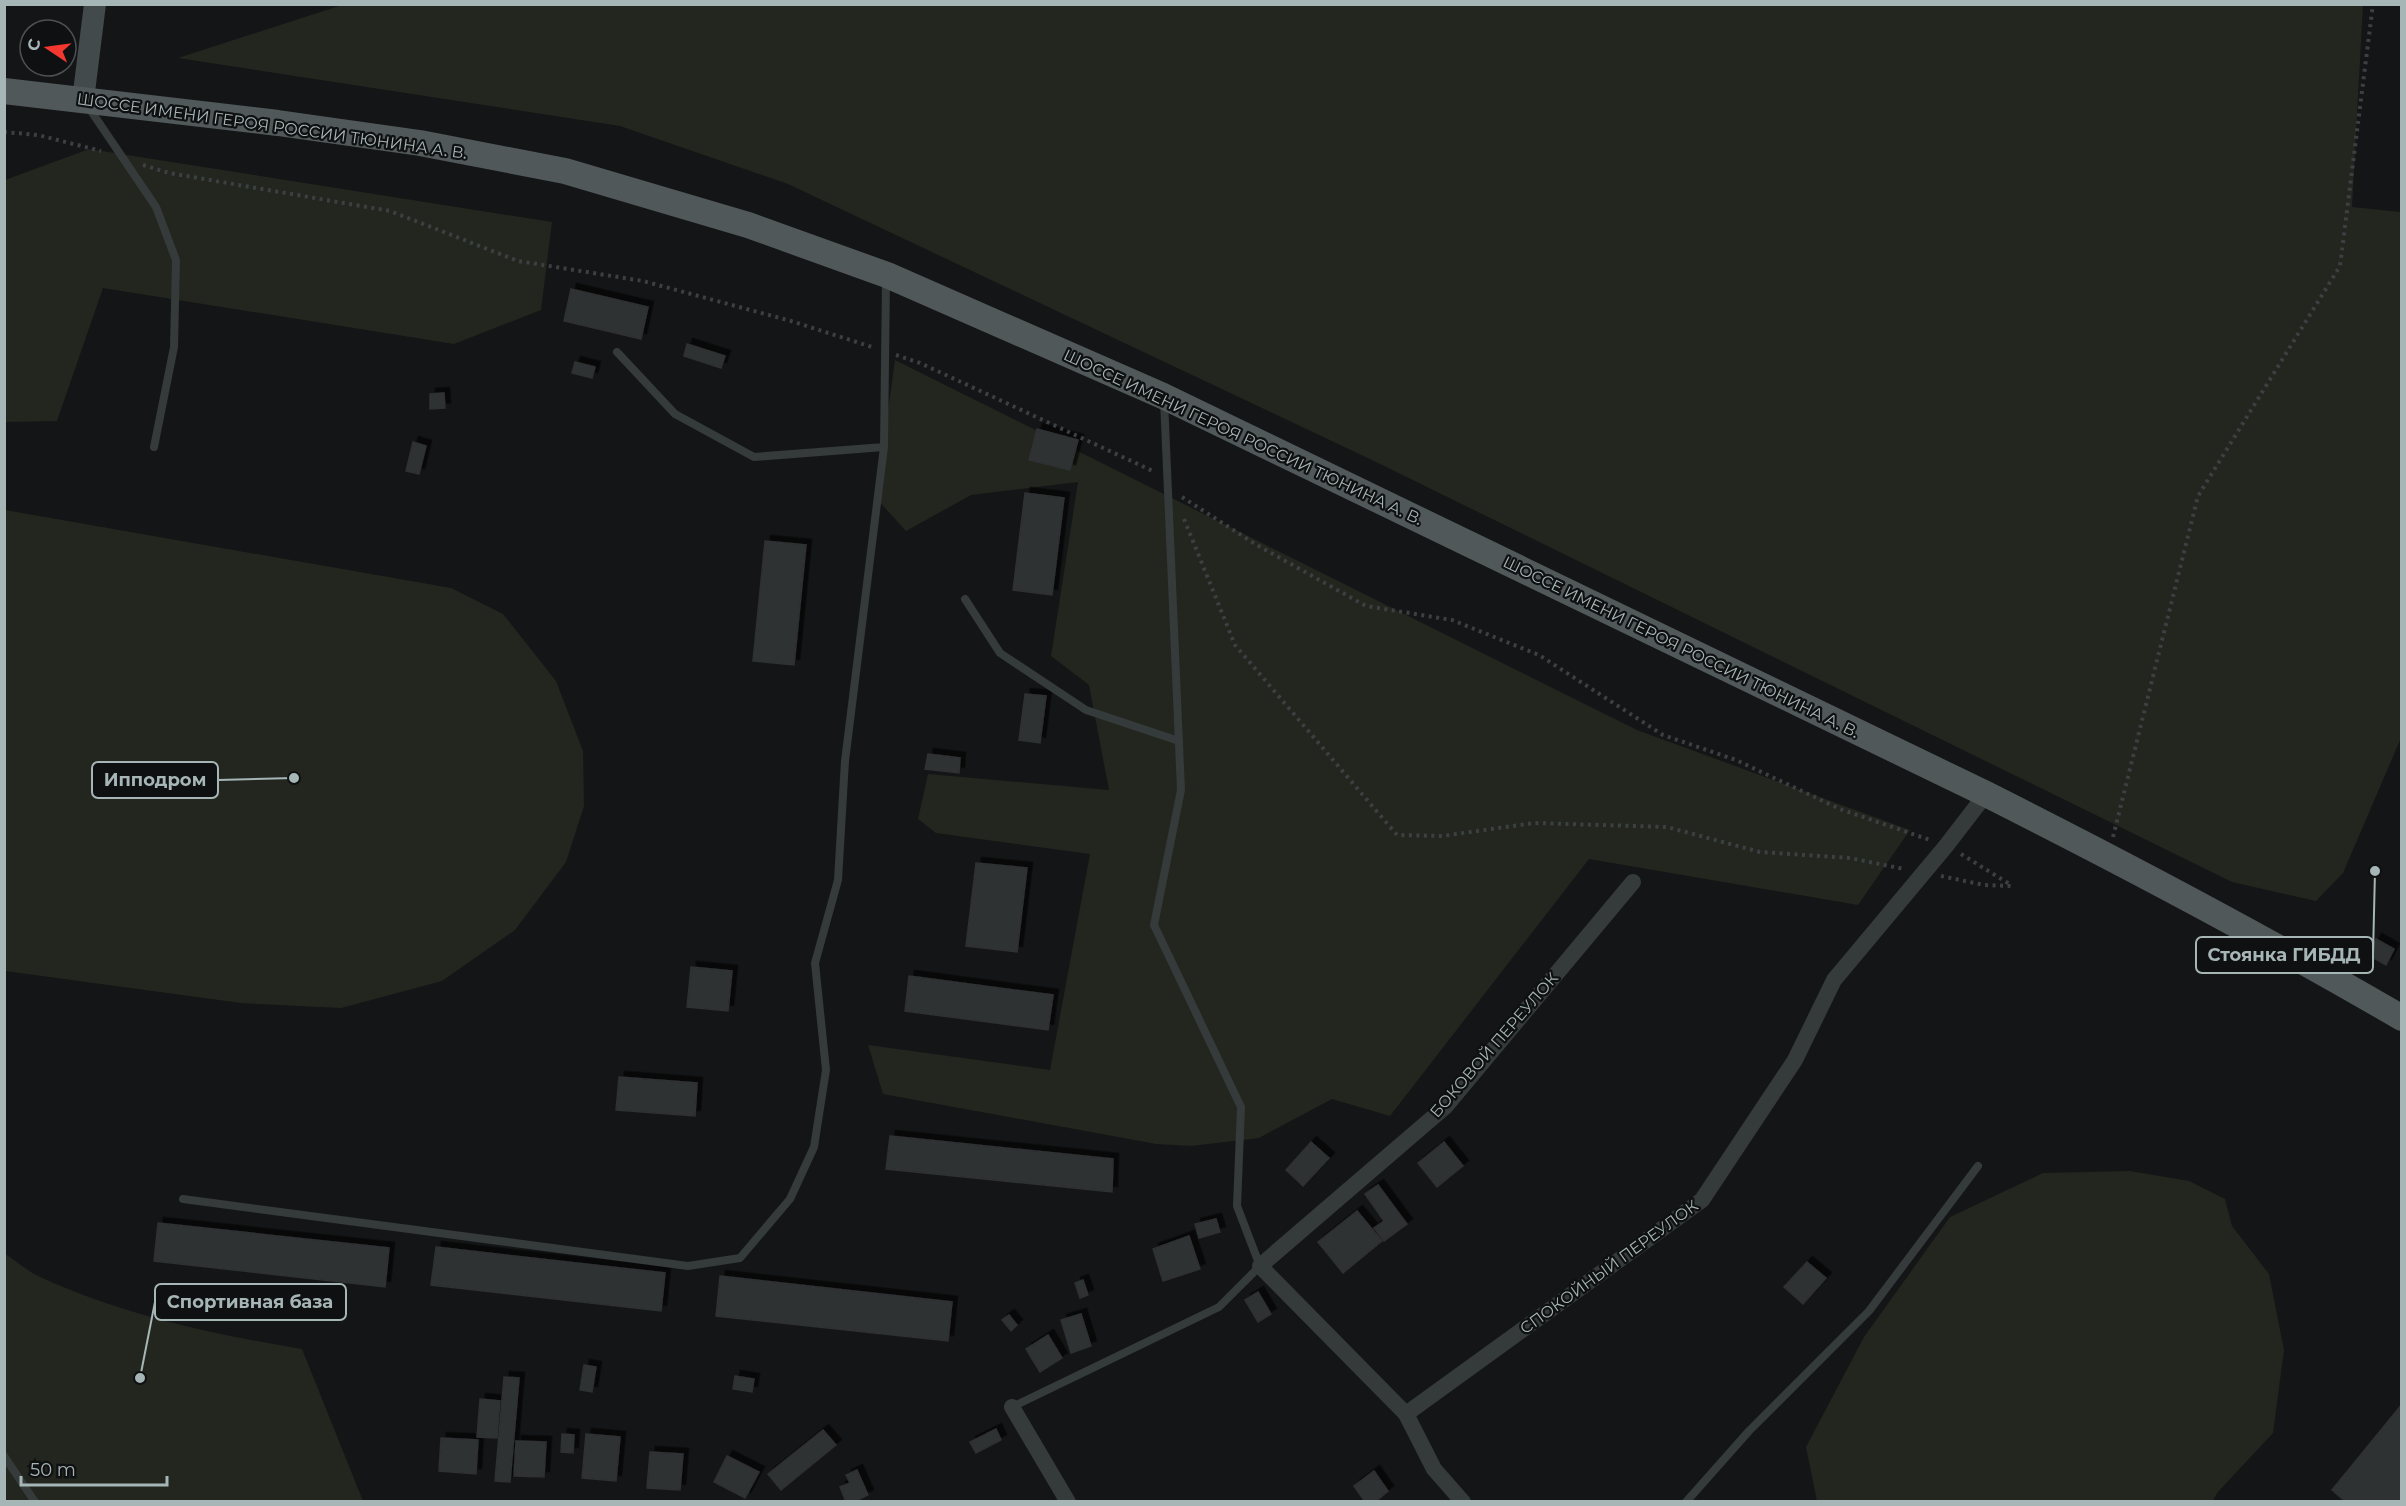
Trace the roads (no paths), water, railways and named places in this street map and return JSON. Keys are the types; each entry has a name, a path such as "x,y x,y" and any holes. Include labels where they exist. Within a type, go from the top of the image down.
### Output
{"main road":[{"name":"ШОССЕ ИМЕНИ ГЕРОЯ РОССИИ ТЮНИНА А. В.","path":"4,91 420,143 565,171 748,225 886,275 1164,396 1986,794 2105,853 2293,954 2402,1018"}],"street":[{"path":"83,100 95,4"},
{"name":"СПОКОЙНЫЙ ПЕРЕУЛОК","path":"1406,1414 1702,1200 1795,1060 1834,980 1946,846 1986,794"},
{"name":"БОКОВОЙ ПЕРЕУЛОК","path":"1260,1266 1445,1107 1633,882"},
{"path":"1260,1266 1406,1414 1434,1469 1463,1502"},
{"path":"1012,1407 1068,1502"}],"lane":[{"path":"83,100 156,207 176,260 174,347 154,447"},
{"path":"183,1200 688,1266 740,1258 790,1199 814,1147 826,1070 815,963 838,880 845,760 884,447 886,275"},
{"path":"617,352 675,414 754,456 884,447"},
{"path":"1012,1407 1219,1307 1260,1266 1237,1206 1241,1107 1154,925 1181,790 1164,396"},
{"path":"965,599 1000,653 1086,710 1179,741"},
{"path":"1686,1502 1749,1431 1869,1311 1977,1166"},
{"path":"4,1456 35,1502"}],"place":[{"name":"Ипподром","path":"294,778"},
{"name":"Стоянка ГИБДД","path":"2375,871"},
{"name":"Спортивная база","path":"140,1378"}]}
